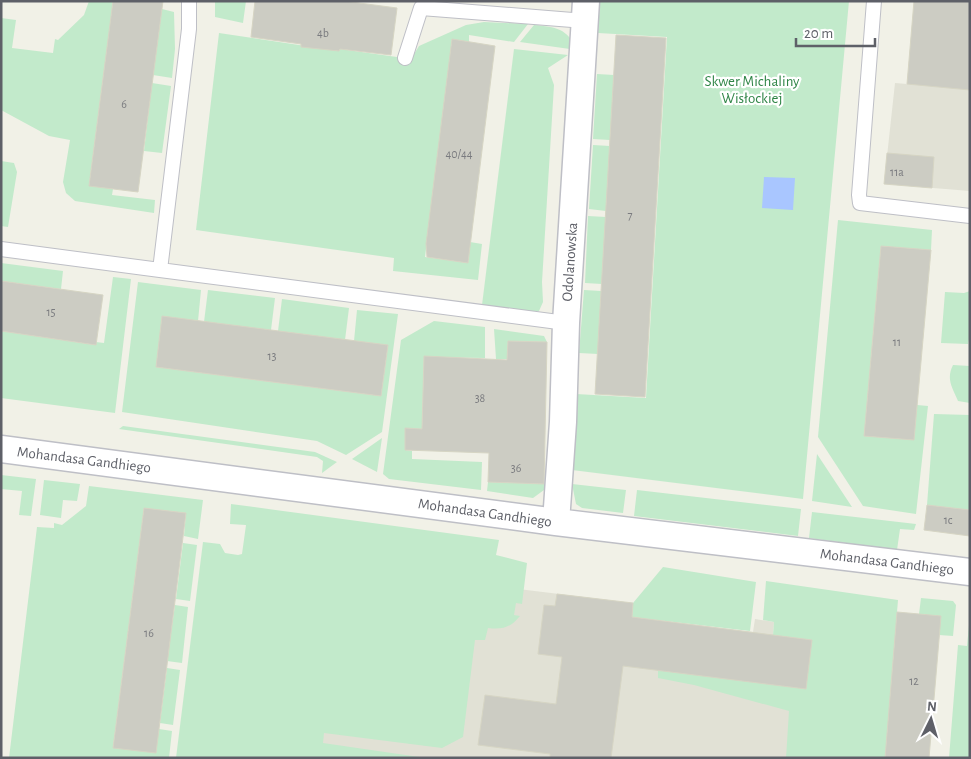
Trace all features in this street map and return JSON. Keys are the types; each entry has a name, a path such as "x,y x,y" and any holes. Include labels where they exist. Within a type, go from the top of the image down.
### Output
{"street":[{"name":"Odolanowska","path":"556,522 563,422 566,323 586,11"},
{"name":"Mohandasa Gandhiego","path":"1,449 556,522 970,572"}],"lane":[{"path":"160,270 189,28 188,1"},
{"path":"874,1 859,195 860,203 970,216"},
{"path":"405,58 421,8 586,11"},
{"path":"1,249 566,323"}],"shaded area":[{"path":"914,1 970,1 970,191 884,184 895,83 907,84"},
{"path":"493,586 633,603 632,617 753,632 755,619 774,622 773,635 859,646 846,758 218,758"}],"green space":[{"path":"89,1 113,1 89,185 113,189 112,195 155,200 154,213 75,201 66,193 63,182 70,140 49,136 1,110 1,18 16,20 12,48 53,53 55,39 58,40 84,15"},
{"path":"215,1 246,1 243,23 215,17"},
{"name":"Skwer Michaliny Wisłockiej","path":"600,1 849,1 803,499 572,470 576,394 646,398 667,37 598,33"},
{"path":"162,9 174,12 175,49 172,78 153,75"},
{"path":"484,22 528,24 514,42 469,35 469,42 452,39 425,257 468,263 470,242 482,244 478,280 393,271 394,258 196,230 219,33 339,51 340,49 411,59 419,46 466,25"},
{"path":"534,25 560,30 569,37 577,50 520,42"},
{"path":"514,49 568,55 548,68 554,85 542,282 543,302 539,311 531,313 482,305"},
{"path":"597,74 614,75 610,140 593,139"},
{"path":"152,83 171,86 162,153 144,151"},
{"path":"593,145 610,146 606,211 589,209"},
{"path":"1,161 14,163 17,172 8,227 1,226"},
{"path":"588,216 606,217 602,284 585,283"},
{"path":"838,220 932,230 931,250 881,246 864,436 913,440 917,405 928,406 916,514 863,506 818,437"},
{"path":"1,263 63,271 61,289 1,281"},
{"path":"113,277 131,279 115,413 1,398 1,331 95,345 96,342 104,343"},
{"path":"138,282 201,290 198,321 162,317 156,367 381,396 388,346 354,341 357,310 398,314 382,432 346,455 317,441 122,412"},
{"path":"208,290 275,298 271,330 204,322"},
{"path":"584,290 601,291 598,354 579,353"},
{"path":"970,291 970,334 968,344 941,343 945,292 964,293"},
{"path":"282,299 349,308 345,340 278,331"},
{"path":"434,321 485,327 485,358 424,357 422,429 405,428 405,450 412,451 412,459 482,462 481,490 389,479 383,474 401,340"},
{"path":"494,329 544,336 547,342 508,341 507,359 496,359"},
{"path":"953,365 970,366 970,403 958,401 950,379"},
{"path":"934,414 970,415 970,510 927,505"},
{"path":"123,426 315,452 337,462 322,473 323,461 317,457 119,429"},
{"path":"382,438 377,472 352,459"},
{"path":"817,454 852,507 812,501"},
{"path":"1,475 36,479 31,516 19,515 22,491 1,489"},
{"path":"44,480 80,484 77,501 63,500 61,518 40,515"},
{"path":"488,482 546,484 544,490 533,498 487,491"},
{"path":"572,484 626,490 623,513 582,508 576,504"},
{"path":"89,486 203,500 198,539 184,536 186,513 144,508 113,747 159,729 172,731 169,758 9,758 37,527 54,528 54,523 62,525 86,506"},
{"path":"637,490 801,509 798,536 634,516"},
{"path":"231,504 499,540 496,555 527,563 522,604 516,603 514,615 520,616 506,627 498,629 488,628 485,640 475,640 463,737 442,748 324,733 323,743 426,758 176,758 203,542 220,544 225,553 242,554 246,525 230,524"},
{"path":"812,512 916,524 914,530 900,529 897,550 809,538"},
{"path":"183,543 197,545 190,601 176,599"},
{"path":"663,567 756,582 750,631 632,617 633,603"},
{"path":"766,581 898,600 885,758 786,758 789,711 694,685 658,678 658,670 806,689 812,640 773,635 774,622 763,620"},
{"path":"921,598 953,601 956,605 953,636 939,635 919,614"},
{"path":"175,605 188,607 182,663 167,661"},
{"path":"970,615 970,758 949,758 958,645 967,646"},
{"path":"167,668 180,670 173,725 160,723"}],"water":[{"path":"764,177 795,178 793,210 762,208"}],"building":[{"path":"113,1 163,1 138,192 89,186"},
{"path":"255,1 344,1 397,8 391,55 301,47 301,44 251,37"},
{"path":"914,1 970,1 970,90 907,84"},
{"path":"616,35 666,38 645,397 595,394"},
{"path":"452,39 495,46 468,263 427,257 426,244"},
{"path":"887,153 934,157 932,188 884,184"},
{"path":"881,246 931,250 914,440 864,436"},
{"path":"1,281 103,295 96,345 1,331"},
{"path":"162,316 388,345 381,396 156,367"},
{"path":"508,341 547,342 544,484 488,482 489,453 405,450 405,428 422,429 424,356 507,360"},
{"path":"927,505 970,510 970,536 924,530"},
{"path":"144,508 186,513 156,753 113,748"},
{"path":"557,594 633,603 632,617 812,640 806,689 623,666 611,758 550,758 550,754 478,745 485,695 556,704 562,657 538,654 544,605 555,606"},
{"path":"897,612 941,616 929,758 885,758"}]}
